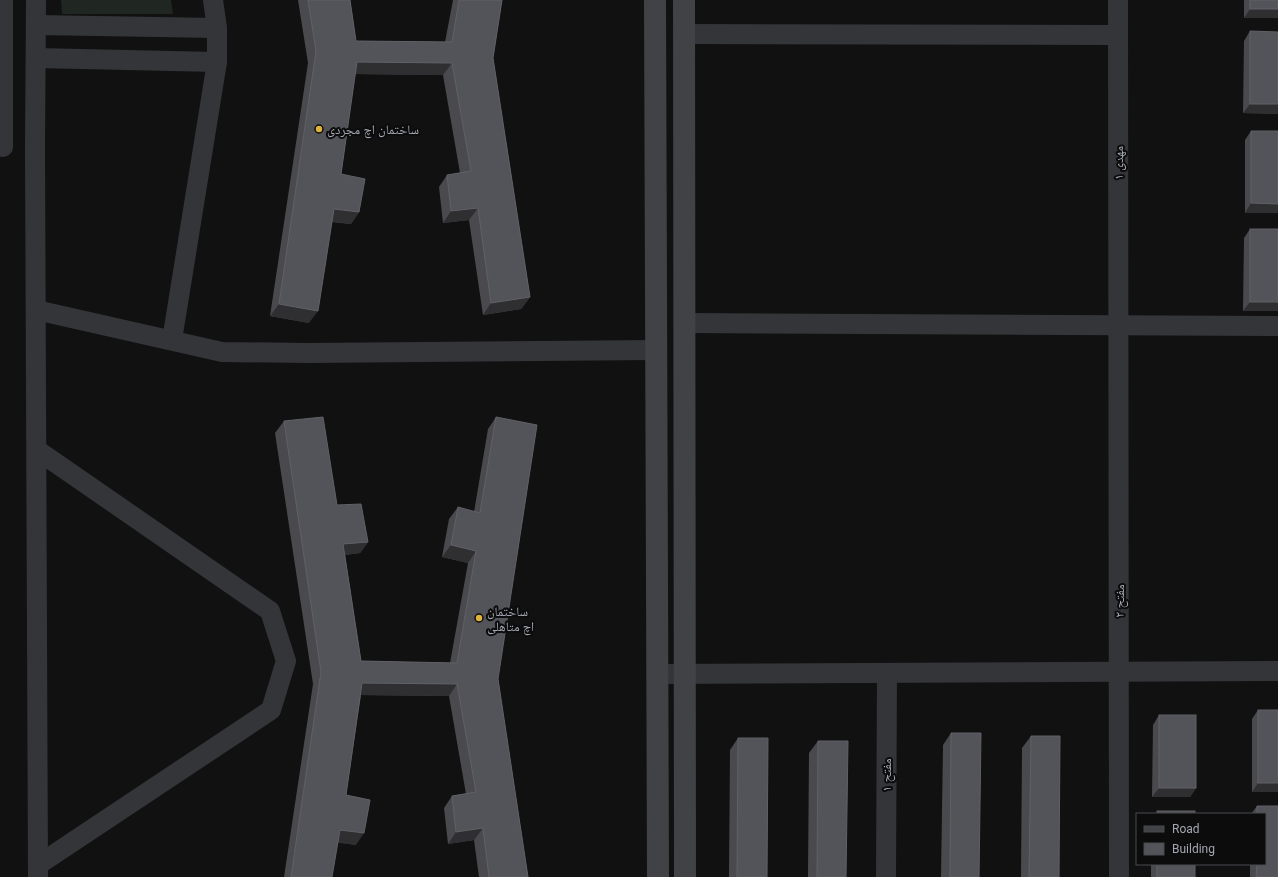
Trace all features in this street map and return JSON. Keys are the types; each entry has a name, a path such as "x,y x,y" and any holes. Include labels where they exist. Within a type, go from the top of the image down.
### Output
{"street":[{"path":"3,0 1,147 35,148"},
{"path":"36,0 35,148 38,871"},
{"path":"172,340 217,62 217,28 213,0"},
{"path":"655,0 658,877"},
{"path":"684,0 686,674 685,877"},
{"name":"مهدی ۱","path":"1118,0 1118,325"},
{"path":"36,25 217,28"},
{"path":"684,34 1118,35"},
{"path":"36,58 217,62"},
{"path":"36,310 222,352 316,353 656,350"},
{"path":"685,323 1278,326"},
{"name":"مفتح ۲","path":"1118,325 1119,877"},
{"path":"37,450 270,611 286,660 271,710 38,871"},
{"path":"658,674 1278,671"},
{"name":"مفتح ۱","path":"886,877 887,673"}],"shaded area":[{"path":"61,0 171,0 173,14 62,14"}],"building":[{"name":"ساختمان اچ مجردی","path":"308,0 350,0 356,41 452,42 459,0 502,0 493,58 530,297 491,303 478,208 451,211 447,175 471,171 452,63 357,62 341,174 365,179 359,212 334,209 318,311 279,304 316,51"},
{"path":"1250,0 1278,0 1278,9 1250,9"},
{"path":"1250,31 1278,32 1278,104 1250,104"},
{"path":"1251,131 1278,131 1278,204 1251,203"},
{"path":"1250,229 1278,229 1278,302 1250,302"},
{"name":"ساختمان اچ متاهلی","path":"323,417 337,505 361,504 368,542 343,544 361,661 457,663 476,551 451,545 458,507 480,513 496,417 537,425 498,679 528,877 489,877 483,828 456,832 452,796 476,792 457,684 362,683 346,795 370,800 364,833 340,830 332,877 291,877 321,672 284,421"},
{"path":"1258,710 1278,710 1278,783 1258,783"},
{"path":"1159,715 1196,715 1196,788 1159,788"},
{"path":"951,733 981,733 979,877 950,877"},
{"path":"1031,736 1060,736 1059,877 1029,877"},
{"path":"738,738 768,738 767,877 737,877"},
{"path":"818,741 848,741 846,877 817,877"},
{"path":"1257,806 1278,806 1278,877 1256,877 1257,865 1266,865 1266,813 1257,813"},
{"path":"1157,811 1195,811 1195,813 1157,813"},
{"path":"1157,865 1195,865 1195,877 1157,877"}],"place":[{"name":"ساختمان اچ مجردی","path":"319,129"},
{"name":"ساختمان اچ متاهلی","path":"479,618"}]}
